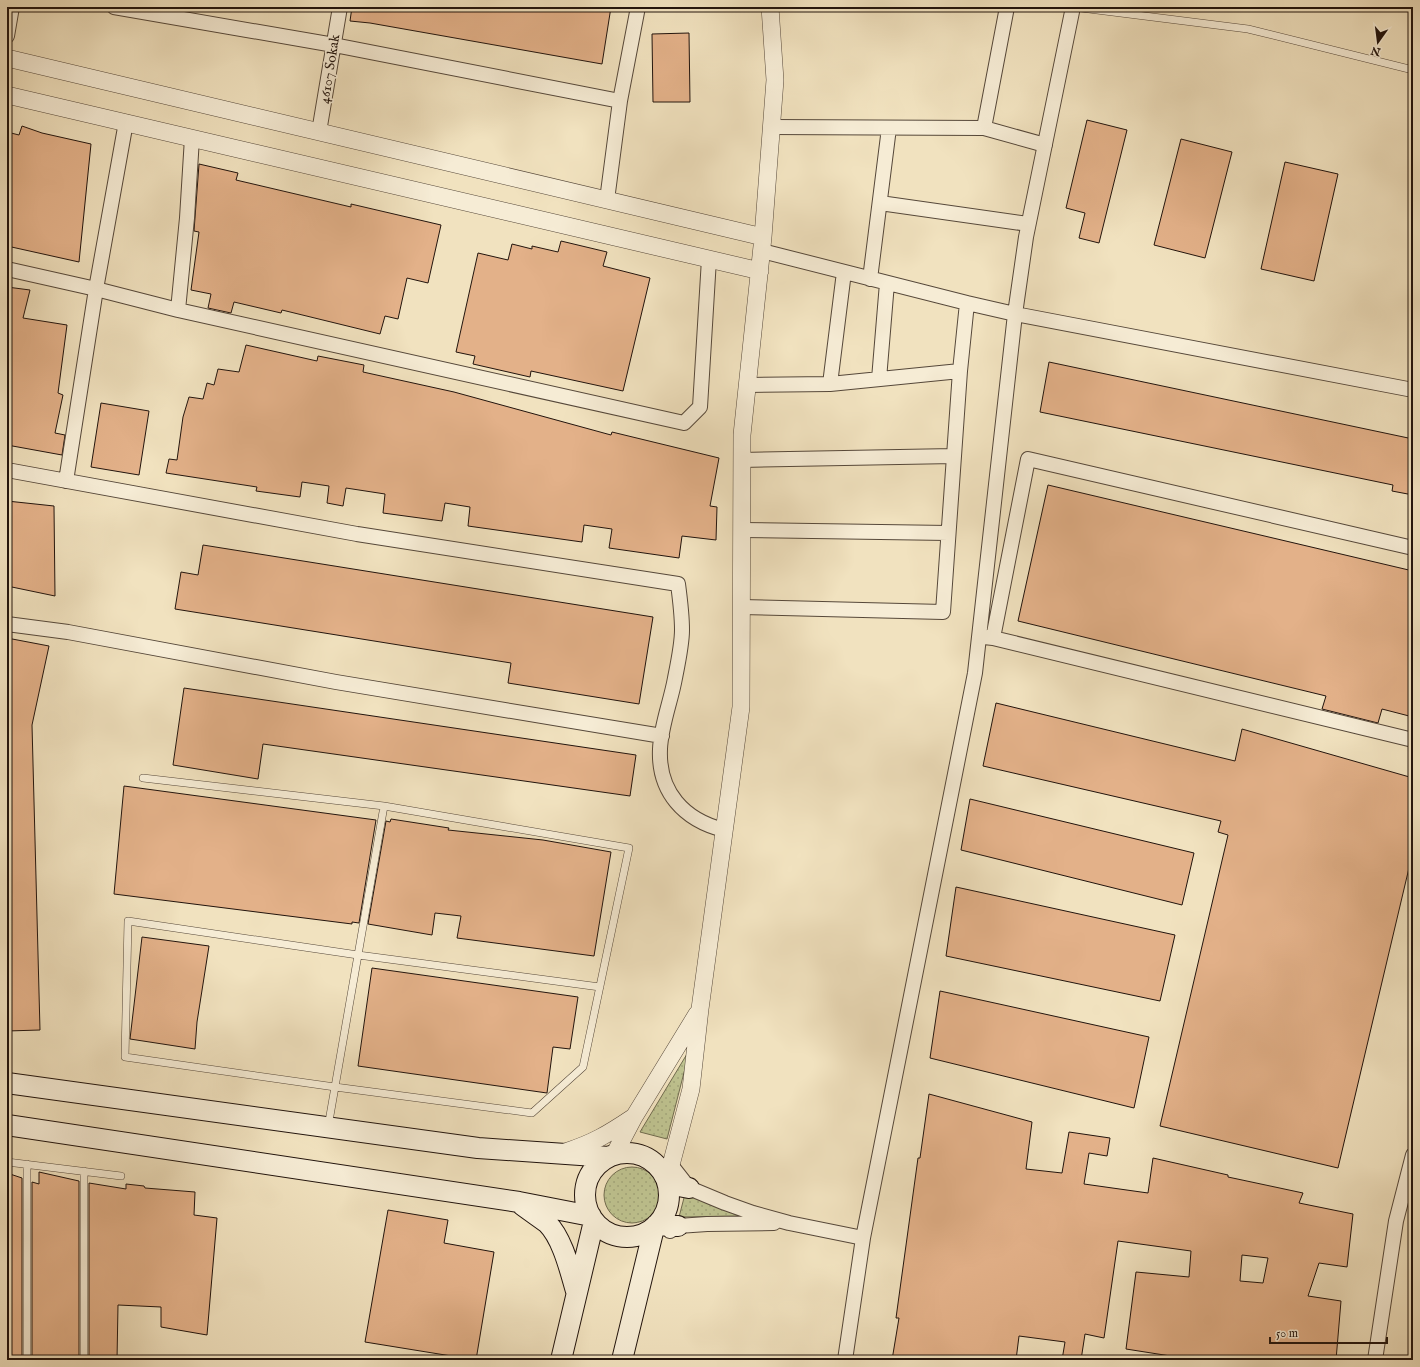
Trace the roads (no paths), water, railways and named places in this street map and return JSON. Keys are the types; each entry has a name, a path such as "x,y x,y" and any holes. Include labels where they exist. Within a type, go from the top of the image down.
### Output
{"main road":[{"path":"7,1083 478,1148 612,1156 628,1153 643,1156 656,1163 668,1175 690,1188"},
{"path":"7,1125 519,1202 592,1218"},
{"path":"612,1156 602,1161 593,1170 587,1183 585,1196 587,1209 592,1218 603,1230 616,1236 629,1237 642,1235 655,1227 664,1217 669,1204 668,1175"},
{"path":"519,1202 548,1224 559,1241 567,1258 577,1292"},
{"path":"561,1360 592,1218"},
{"path":"655,1227 678,1226"},
{"path":"622,1360 655,1227"}],"street":[{"path":"7,36 12,7"},
{"path":"114,7 334,45 620,101"},
{"name":"46107 Sokak","path":"319,132 340,7"},
{"path":"607,200 620,101 638,7"},
{"path":"668,1175 691,1089 700,1009 741,707 742,435 763,244 775,80 770,7"},
{"path":"984,128 1006,7"},
{"path":"986,638 1015,314 1028,224 1073,7"},
{"path":"7,58 607,200 763,244 844,272 967,303 1015,314 1413,390"},
{"path":"7,95 760,271"},
{"path":"66,481 96,289 126,122"},
{"path":"771,127 984,128 1045,145"},
{"path":"870,279 889,128"},
{"path":"178,310 187,218 192,138"},
{"path":"880,203 1028,224"},
{"path":"7,269 96,289 178,310 684,423 700,407 709,259"},
{"path":"830,384 844,272"},
{"path":"879,379 887,283"},
{"path":"741,607 943,612 960,371 967,303"},
{"path":"747,385 830,384 960,371"},
{"path":"741,460 954,456"},
{"path":"845,1360 863,1238 976,672 986,638 1028,459 1413,548"},
{"path":"7,470 357,534 678,584 682,631 675,678 660,749 663,774 667,787 683,810 693,817 724,830"},
{"path":"741,530 948,533"},
{"path":"7,624 68,632 336,682 662,736"},
{"path":"986,638 1413,740"},
{"path":"612,1156 700,1009"},
{"path":"561,1154 586,1146 605,1136 634,1117"},
{"path":"1376,1360 1396,1221 1413,1156"},
{"path":"690,1188 753,1213 789,1223 863,1238"},
{"path":"649,1247 663,1235 678,1226 707,1224 789,1223"}],"lane":[{"path":"1073,7 1248,29 1413,70"},
{"path":"143,778 384,806 629,848 600,987 583,1067 532,1113 125,1057 128,921 358,955 600,987"},
{"path":"328,1127 384,806"},
{"path":"7,1162 121,1176"},
{"path":"26,1164 27,1360"},
{"path":"84,1172 84,1360"}]}
